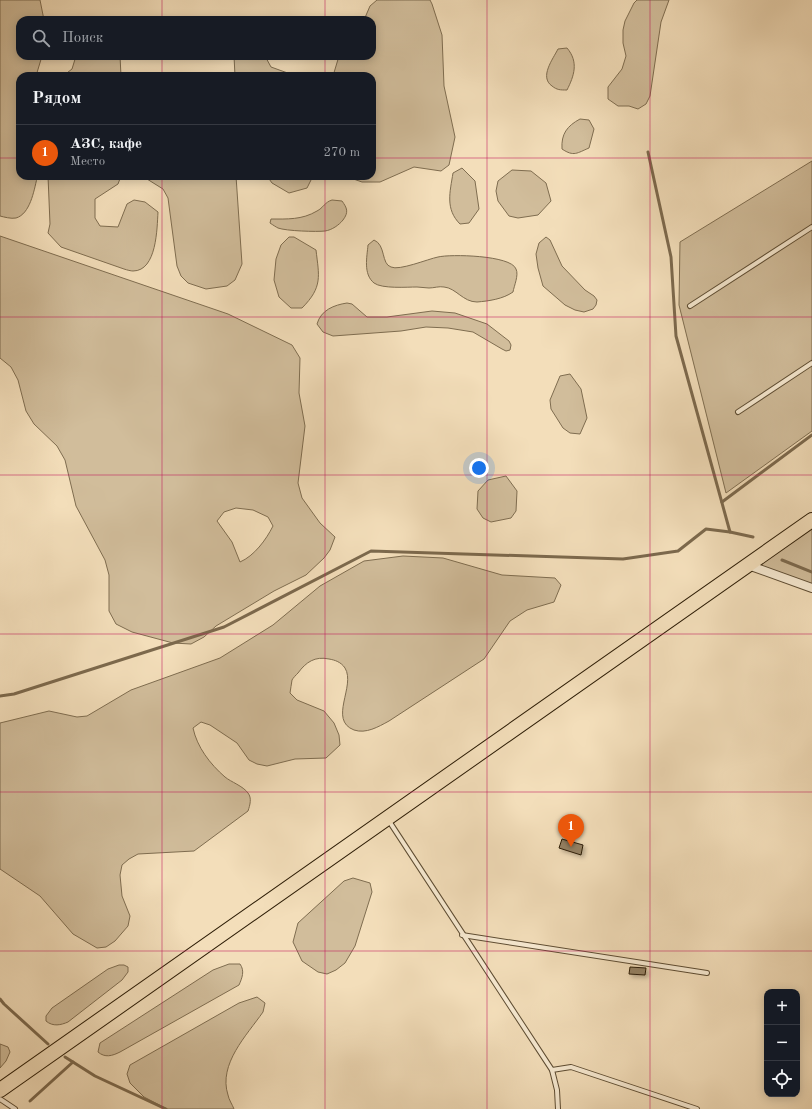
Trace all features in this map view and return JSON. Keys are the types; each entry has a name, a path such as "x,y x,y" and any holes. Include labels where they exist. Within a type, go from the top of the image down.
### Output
{"highway":[{"path":"0,1090 812,520"}],"street":[{"path":"748,565 812,588"}],"lane":[{"path":"690,306 812,227"},
{"path":"738,412 812,363"},
{"path":"387,818 462,935 552,1070 558,1109"},
{"path":"462,935 708,973"},
{"path":"552,1070 571,1066 697,1109"},
{"path":"0,1099 15,1109"}],"shaded area":[{"path":"0,0 40,0 43,16 16,16 16,60 41,60 37,72 16,72 16,180 37,180 31,201 21,216 16,218 8,218 0,216"},
{"path":"377,0 430,0 432,4 442,35 444,86 455,137 449,165 441,171 414,167 380,182 362,182 356,180 376,180 376,72 334,72 338,60 376,60 376,16 366,16 370,6"},
{"path":"637,0 669,0 661,22 650,96 646,104 638,109 629,106 618,106 608,99 608,87 622,69 626,56 623,43 625,21"},
{"path":"567,48 571,53 574,64 572,80 567,90 559,90 548,82 547,73 550,63 558,49"},
{"path":"75,60 120,60 121,72 68,72 72,69"},
{"path":"234,60 267,60 271,67 285,72 235,72"},
{"path":"580,119 589,120 594,129 589,148 573,154 562,149 563,139 568,128"},
{"path":"812,161 812,431 726,493 679,305 680,242"},
{"path":"462,168 475,181 479,209 469,223 460,224 455,218 450,206 450,194 453,173"},
{"path":"512,170 531,171 546,183 551,201 538,215 518,218 509,216 498,201 496,191 498,181"},
{"path":"48,180 120,180 118,184 95,199 95,218 100,226 118,227 127,204 134,200 145,202 158,212 156,238 151,257 147,264 141,269 133,271 61,247 48,233 50,224"},
{"path":"149,180 236,180 242,264 235,280 227,286 206,289 188,283 181,276 177,266 168,198 163,189"},
{"path":"270,180 311,180 307,188 289,193 272,183"},
{"path":"332,200 342,201 347,212 341,222 330,230 288,230 278,228 270,223 271,219 306,216 319,210"},
{"path":"0,236 228,314 292,345 300,358 299,393 305,426 298,483 302,498 320,523 335,537 330,550 324,558 306,575 274,591 216,626 204,637 191,644 173,643 132,632 116,624 109,611 109,575 105,560 76,506 65,460 57,446 34,424 26,411 18,380 11,367 0,358","holes":["236,508 253,510 268,517 273,526 259,547 250,556 240,562 232,542 217,521 224,512"]},
{"path":"289,237 294,237 316,250 318,281 309,301 302,308 291,308 279,297 274,280 276,259 281,245"},
{"path":"546,237 550,240 562,266 597,300 593,309 584,312 575,310 565,305 543,286 536,254 539,243"},
{"path":"374,240 378,242 388,265 395,268 445,256 492,258 512,264 517,271 513,292 500,298 477,302 468,300 444,287 395,287 378,285 374,283 368,275 366,265 368,245"},
{"path":"347,303 352,304 367,317 387,317 432,311 455,313 487,324 509,341 511,345 510,350 506,351 473,332 448,328 426,327 401,331 333,336 323,332 317,324 322,315 337,305"},
{"path":"570,374 581,389 587,418 580,434 570,433 563,428 551,409 550,400 560,376"},
{"path":"506,476 517,491 516,511 511,518 491,522 483,518 477,509 478,491 488,480"},
{"path":"812,520 812,588 748,565"},
{"path":"403,556 443,558 502,575 555,578 561,585 554,602 527,610 510,621 484,659 381,726 372,729 363,731 354,730 347,725 343,719 347,684 345,668 336,661 324,658 315,659 308,663 292,679 290,693 297,700 324,711 334,723 339,735 340,745 326,758 295,759 267,766 257,764 249,760 237,743 210,725 201,722 193,728 201,748 214,767 225,777 243,788 248,793 250,804 248,811 194,851 138,854 122,865 120,875 122,896 130,916 128,926 115,941 106,947 97,948 73,934 40,896 0,869 0,723 49,711 77,717 87,716 131,690 220,658 273,625 320,586 364,561"},
{"path":"353,878 370,883 372,892 355,946 345,963 336,970 327,974 318,972 302,961 293,942 298,923 344,881"},
{"path":"229,964 240,964 242,967 239,985 114,1055 103,1055 98,1052 100,1043 213,970"},
{"path":"119,965 128,967 128,972 122,980 68,1022 57,1025 46,1021 46,1016 52,1008 108,969"},
{"path":"257,997 265,1003 263,1012 236,1050 230,1061 227,1072 226,1083 228,1095 234,1109 167,1109 144,1097 130,1083 127,1074 130,1065 239,1003"},
{"path":"0,1044 8,1047 10,1052 6,1061 0,1068"}],"building":[{"path":"562,839 583,845 581,855 559,848"},
{"path":"630,967 646,968 645,975 629,974"}],"waterway":[{"path":"648,152 671,257 676,336 730,532"},
{"path":"722,502 812,435"},
{"path":"0,696 14,694 224,627 371,551 623,559 678,551 706,529 753,537"},
{"path":"782,560 812,572"},
{"path":"0,999 48,1044"},
{"path":"65,1057 95,1076 166,1109"},
{"path":"30,1101 73,1062"}],"place":[{"name":"АЗС, кафе","path":"571,847"}]}
